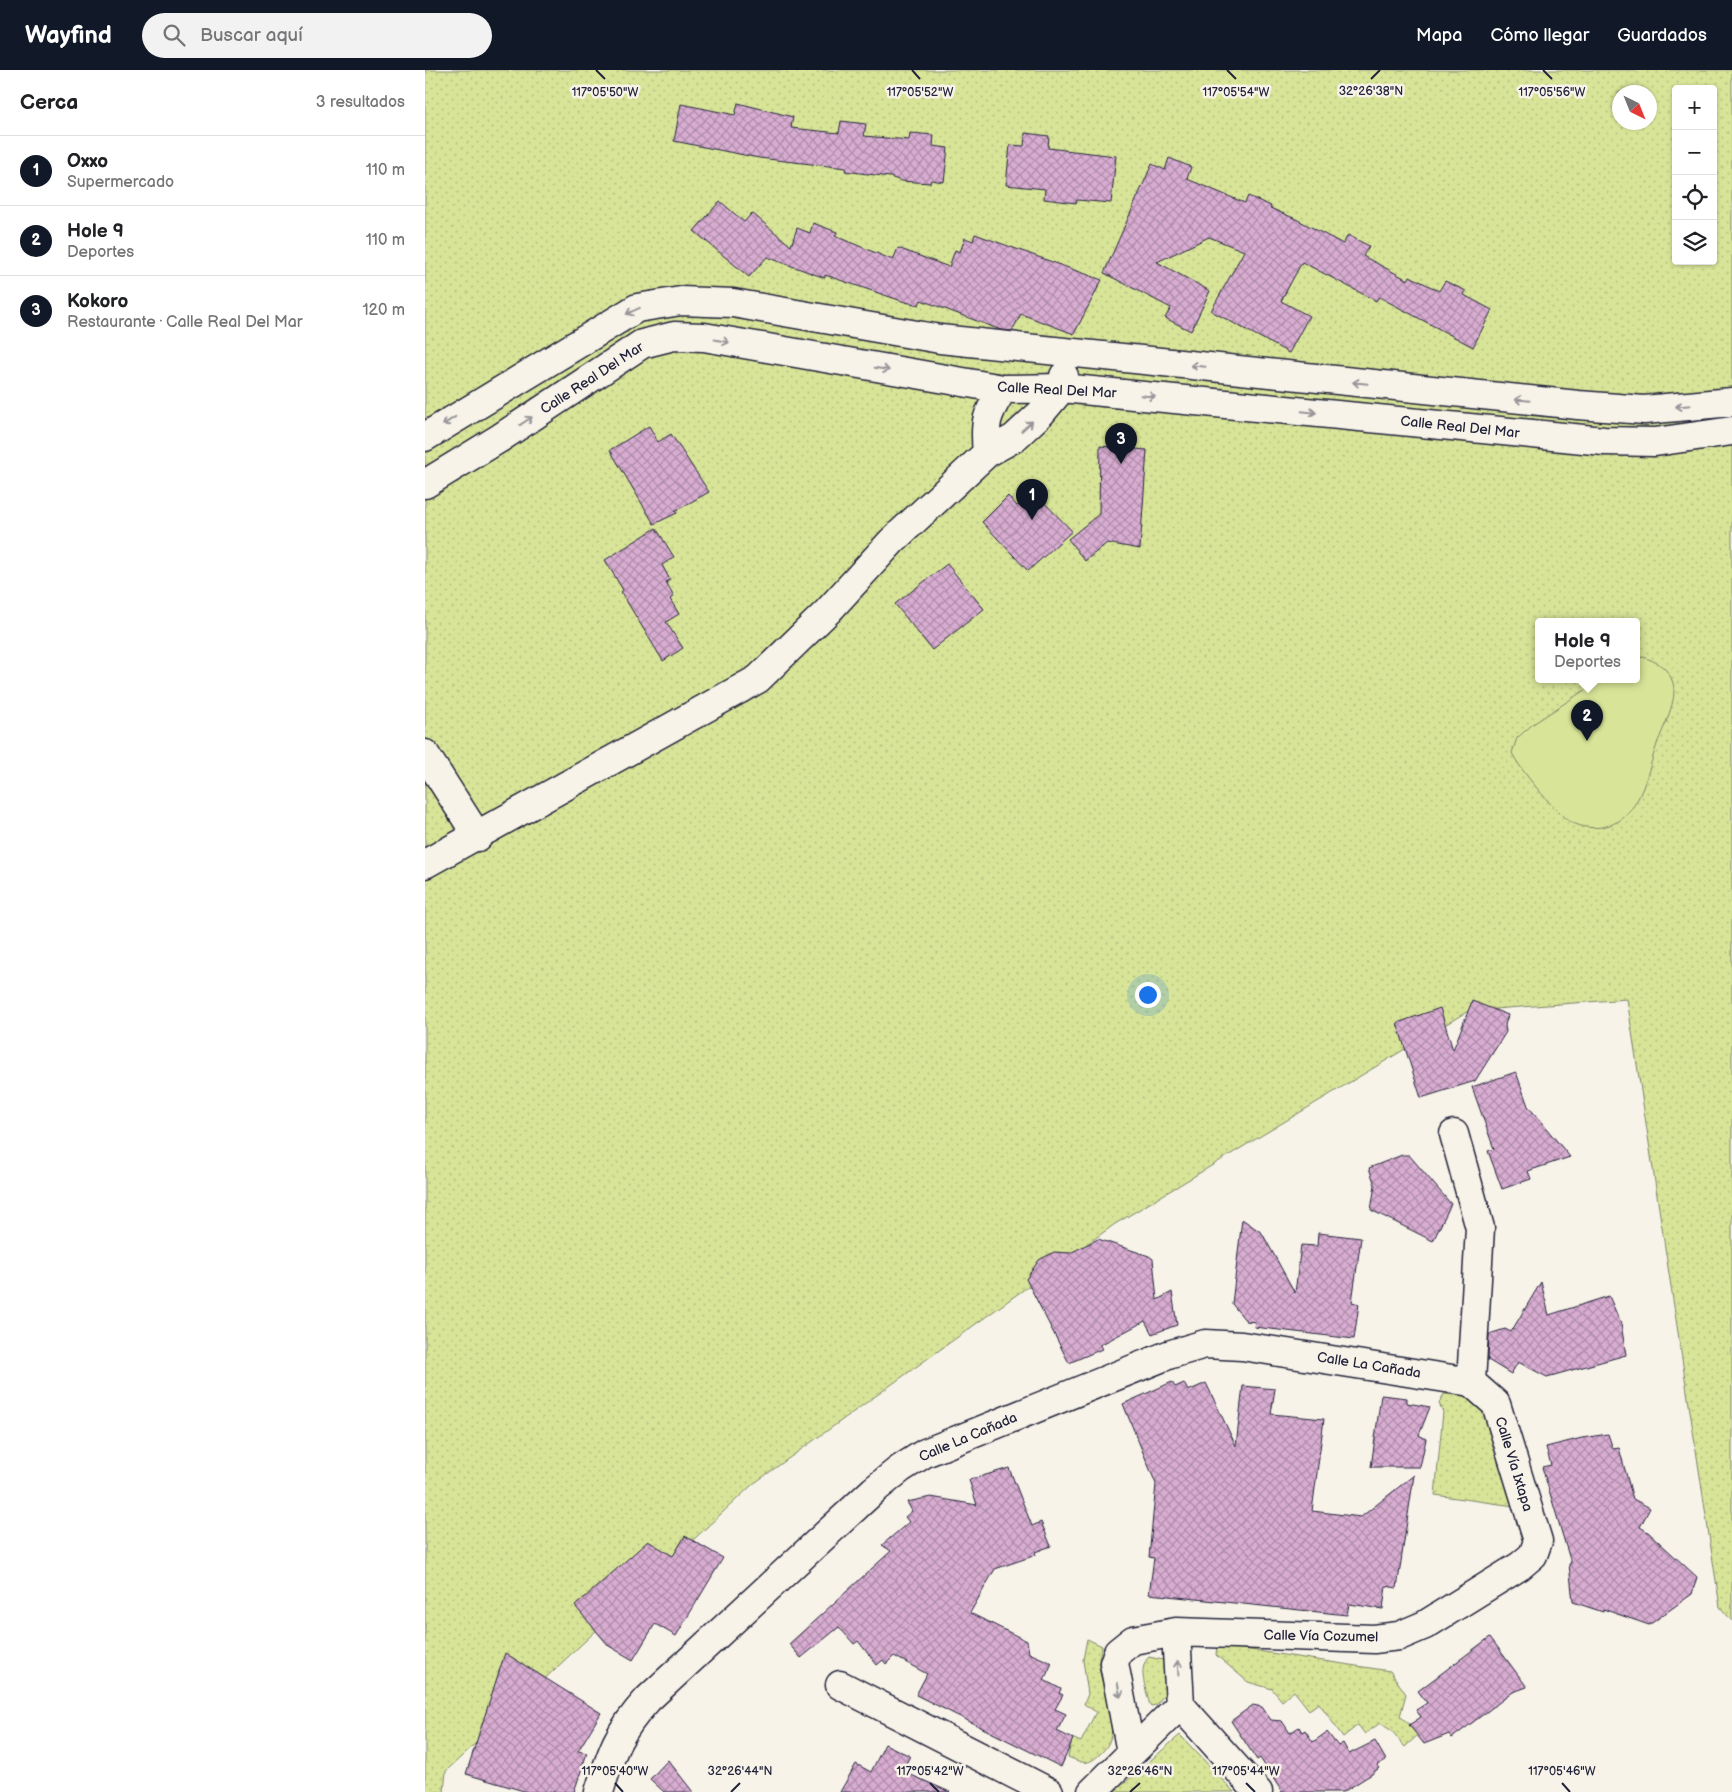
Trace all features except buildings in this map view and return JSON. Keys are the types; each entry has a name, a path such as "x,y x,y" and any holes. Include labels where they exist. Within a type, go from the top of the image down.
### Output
{"street":[{"path":"425,437 482,400 637,308 681,301 733,303 940,339 1578,405 1644,410 1732,402"},
{"name":"Calle Real Del Mar","path":"425,484 500,438 642,344 674,336 704,338 1003,389 1062,388 1604,441 1655,442 1732,432"},
{"path":"937,379 940,339"},
{"path":"425,864 758,679 828,611 892,541 987,453 1014,438 1041,413 1062,388 1068,352"},
{"path":"987,453 984,428 993,405 1003,389"},
{"path":"482,400 500,438"},
{"path":"425,754 478,836"},
{"path":"1454,1134 1480,1228 1471,1382"},
{"name":"Calle La Cañada","path":"599,1792 614,1746 629,1720 648,1699 874,1490 900,1469 925,1453 1168,1355 1205,1344 1242,1346 1471,1382"},
{"name":"Calle Vía Ixtapa","path":"1471,1382 1496,1404 1538,1541 1533,1554"},
{"name":"Calle Vía Cozumel","path":"1131,1752 1114,1663 1118,1652 1133,1640 1176,1632 1374,1639 1399,1636 1433,1620 1520,1566 1533,1554"},
{"path":"1176,1632 1180,1705 1258,1792"},
{"path":"840,1685 1049,1792"},
{"path":"1092,1792 1180,1705"}],"green space":[{"path":"425,70 1732,70 1732,1621 1720,1607 1627,999 1468,1011 1115,1224 753,1484 446,1771 444,1792 425,1792"},
{"path":"1643,657 1657,663 1671,677 1674,690 1672,706 1643,788 1630,811 1617,822 1609,825 1592,828 1584,827 1568,820 1554,807 1537,789 1512,753 1517,738 1533,724 1595,683 1640,683 1640,658"},
{"path":"1444,1394 1466,1396 1488,1411 1514,1506 1435,1495 1443,1412 1439,1403"},
{"path":"1087,1639 1102,1646 1099,1659 1100,1673 1112,1723 1107,1745 1099,1755 1091,1761 1085,1762 1068,1757 1072,1738 1081,1742 1096,1712 1084,1704 1088,1694 1083,1660"},
{"path":"1217,1645 1390,1671 1406,1694 1400,1716 1420,1733 1405,1747 1392,1731 1380,1723 1365,1734 1358,1725 1343,1737 1319,1703 1309,1710 1294,1691 1282,1701 1272,1689 1248,1682 1216,1655"},
{"path":"1149,1657 1163,1660 1169,1689 1156,1705 1151,1706 1143,1672 1145,1662"},
{"path":"1180,1735 1234,1792 1114,1792"}],"place":[{"name":"Kokoro","path":"1121,464"},
{"name":"Oxxo","path":"1032,520"},
{"name":"Hole 9","path":"1587,741"}]}
